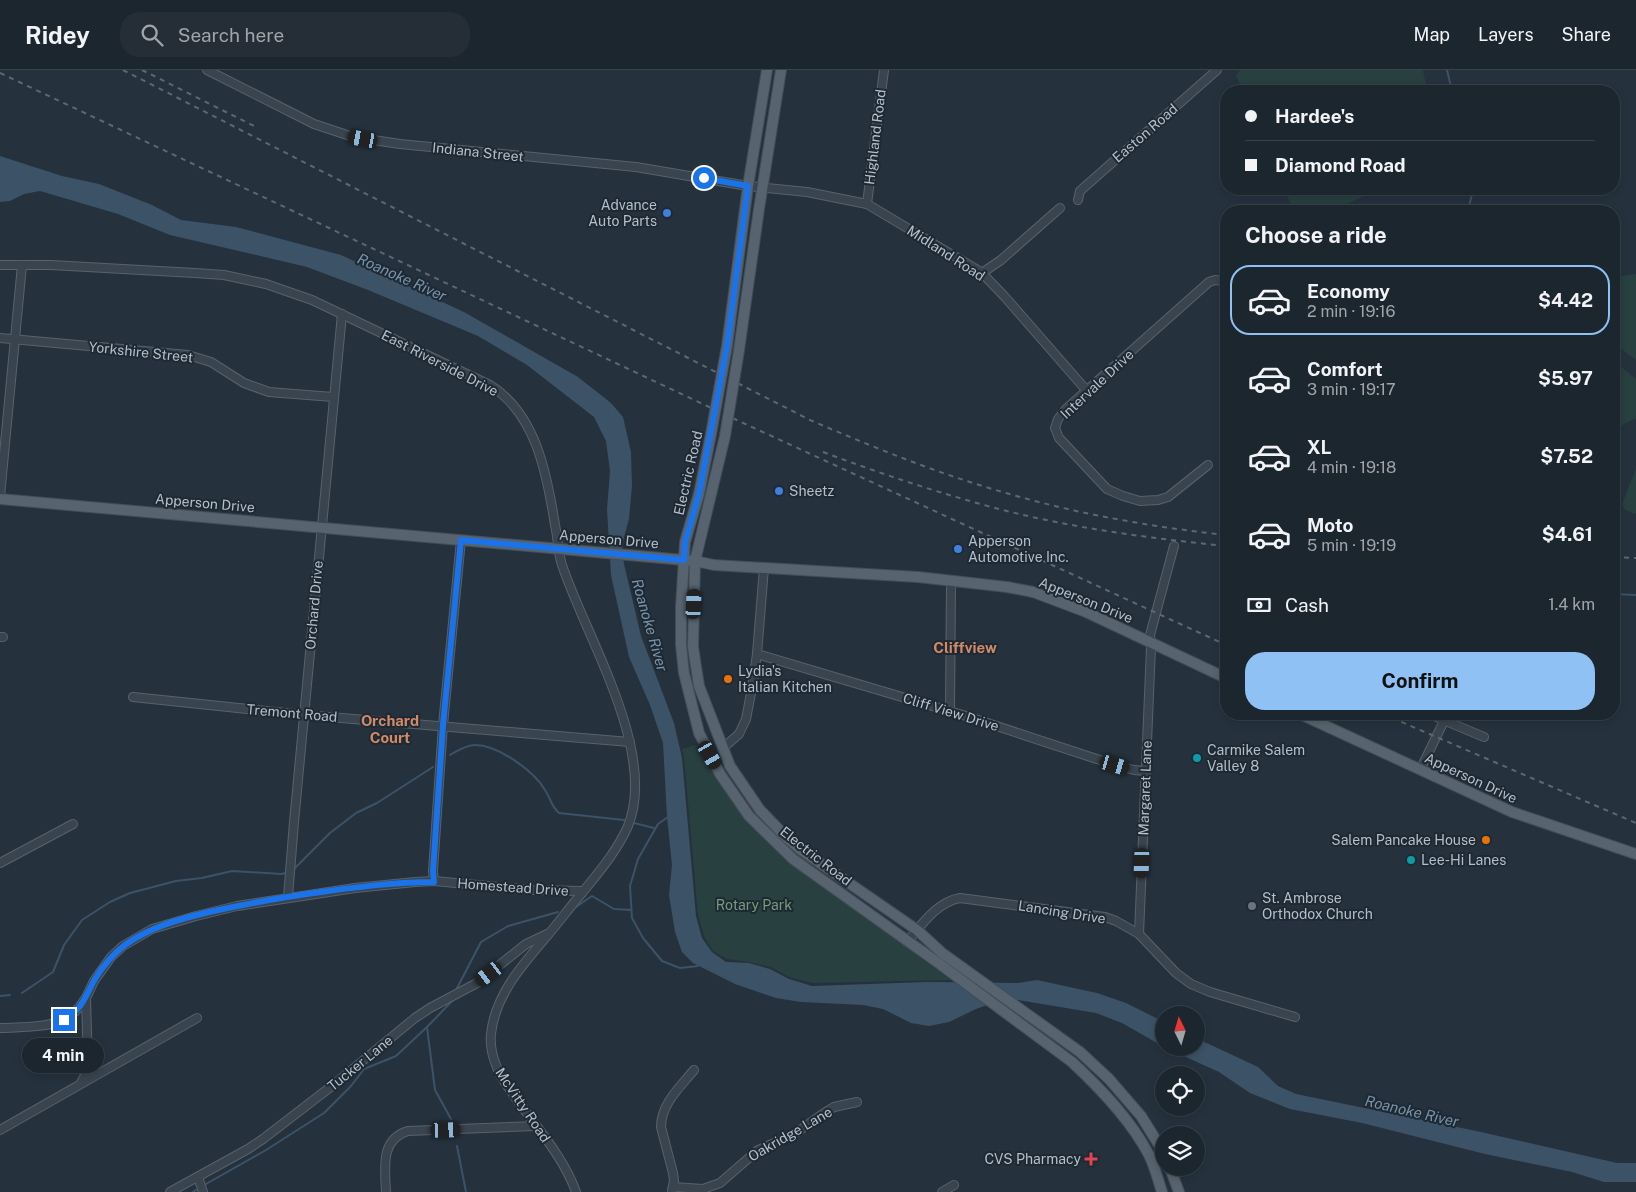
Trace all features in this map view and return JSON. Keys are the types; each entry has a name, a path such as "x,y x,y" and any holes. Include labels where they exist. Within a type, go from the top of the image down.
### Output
{"main road":[{"name":"Electric Road","path":"767,70 748,186 727,346 699,494 685,542 680,607 681,645 684,673 699,733 720,774 749,816 786,853 908,942 939,957 1042,1023 1080,1052 1109,1078 1141,1116 1155,1139"},
{"name":"Electric Road","path":"782,70 725,436 695,561 693,631 696,672 705,705 730,766 760,810 801,850 917,930 939,957 1084,1073 1125,1119 1150,1156 1162,1192"},
{"name":"Apperson Drive","path":"0,498 559,548 695,561 714,565 908,577 1007,587 1046,596 1086,612 1220,675"},
{"name":"Apperson Drive","path":"1313,720 1512,812 1636,854"},
{"path":"1173,1176 1179,1192"}],"street":[{"name":"Indiana Street","path":"206,70 314,124 353,137 400,144 636,167 763,187"},
{"name":"Highland Road","path":"867,204 884,70"},
{"name":"Easton Road","path":"1078,200 1080,191 1217,70"},
{"name":"Midland Road","path":"763,187 807,192 867,204 982,273 1087,391"},
{"path":"982,273 1001,260 1060,208"},
{"name":"East Riverside Drive","path":"0,265 52,265 231,276 283,289 312,300 490,384 507,397 521,416 540,457 548,485 561,562 611,685 630,742 635,785 628,824 613,854 583,891"},
{"path":"0,498 22,265"},
{"name":"Intervale Drive","path":"1208,465 1168,497 1158,500 1140,500 1123,496 1106,489 1069,450 1055,432 1055,423 1087,391 1209,282 1220,280"},
{"name":"Orchard Drive","path":"288,897 342,314"},
{"name":"Yorkshire Street","path":"0,338 188,355 210,362 244,383 269,392 333,398"},
{"path":"434,882 433,871 443,725 461,540"},
{"name":"Margaret Lane","path":"1139,934 1151,630 1174,546"},
{"path":"722,749 739,734 743,727 757,654 764,568"},
{"path":"950,711 951,581"},
{"name":"Cliff View Drive","path":"757,654 950,711 1115,765 1145,771"},
{"name":"Tremont Road","path":"133,697 630,742"},
{"path":"1420,770 1444,721 1484,737"},
{"path":"0,863 73,824"},
{"name":"Homestead Drive","path":"81,1083 88,1069 86,998 101,969 124,946 137,936 159,926 236,906 288,897 415,882 532,890 583,891"},
{"name":"McVitty Road","path":"576,1192 565,1168 510,1090 496,1065 492,1053 491,1033 498,1008 509,985 583,891"},
{"name":"Lancing Drive","path":"908,942 937,908 960,898 1105,917 1139,934 1176,973 1191,984 1210,992 1296,1017"},
{"name":"Tucker Lane","path":"170,1192 263,1139 415,1018 476,983 526,944 549,934"},
{"path":"0,1028 32,1027 58,1023 72,1016 86,998"},
{"path":"0,1130 197,1018"},
{"path":"672,1190 673,1174 661,1127 661,1120 667,1103 694,1070"},
{"name":"Oakridge Lane","path":"672,1190 703,1189 720,1183 758,1150 793,1135 829,1110 857,1102"},
{"path":"386,1192 386,1153 391,1141 401,1133 408,1131 536,1126"},
{"path":"198,1177 202,1192"},
{"path":"942,1192 954,1185"}],"green space":[{"path":"1240,70 1423,70 1426,85 1240,85 1236,75"},
{"path":"1287,195 1366,195 1345,205 1291,205"},
{"path":"1636,274 1636,360 1620,348 1620,276"},
{"path":"1620,366 1636,379 1636,418 1620,426"},
{"path":"1636,469 1636,514 1625,510 1622,504"},
{"name":"Rotary Park","path":"699,744 711,768 737,808 771,845 807,875 951,980 813,983 789,977 771,967 727,959 713,951 704,936 698,915 682,749"}],"water":[{"path":"0,156 62,176 99,184 152,205 181,220 236,227 341,255 464,312 578,377 611,403 623,417 631,452 632,486 629,519 622,545 624,564 641,636 674,723 682,758 696,916 702,938 712,952 726,962 749,963 770,969 789,979 812,986 927,982 1018,983 1037,980 1097,993 1126,1003 1155,1018 1155,1042 1122,1023 1096,1013 1018,1000 993,1003 949,1022 929,1026 911,1023 883,1009 863,1005 801,1002 776,998 735,984 693,963 682,952 675,932 669,895 672,865 663,743 650,705 629,657 611,575 607,509 610,471 606,441 594,417 527,365 478,336 307,267 170,235 118,214 40,191 24,194 10,201 0,202"},
{"path":"1205,1042 1258,1067 1278,1086 1296,1094 1481,1132 1617,1163 1636,1163 1636,1182 1604,1182 1572,1172 1485,1154 1362,1123 1290,1109 1250,1093 1219,1072 1184,1056 1205,1056"}],"waterway":[{"path":"1447,70 1451,85"},
{"path":"1469,205 1472,195"},
{"path":"1620,594 1636,595"},
{"path":"450,755 472,745 494,749 514,760 533,775 559,813 624,820"},
{"path":"295,868 330,833 356,813 377,803 433,767"},
{"path":"668,817 658,824 638,859 630,886 632,918 643,938 662,961 680,968 698,966"},
{"path":"634,823 654,828"},
{"path":"22,993 53,972 64,945 82,920 110,902 130,893 176,881 202,878 232,871 285,873"},
{"path":"576,907 592,896 614,909 631,910"},
{"path":"455,992 481,942 508,926 558,912"},
{"path":"0,996 10,995"},
{"path":"206,1184 266,1150 324,1113 351,1086 364,1069 396,1056 453,1000"},
{"path":"427,1027 435,1090 451,1119"},
{"path":"457,1146 466,1192"}],"railway":[{"path":"123,70 810,420 932,469 1033,501 1115,519 1220,534"},
{"path":"142,70 258,128"},
{"path":"0,73 741,422 1220,642"},
{"path":"823,452 920,486 1019,514 1070,525 1220,545"},
{"path":"1620,557 1636,558"},
{"path":"1397,720 1636,823"}],"place":[{"name":"Advance Auto Parts","path":"667,213"},
{"name":"Sheetz","path":"779,491"},
{"name":"Apperson Automotive Inc.","path":"958,549"},
{"name":"Lydia's Italian Kitchen","path":"728,679"},
{"name":"Carmike Salem Valley 8","path":"1197,758"},
{"name":"Salem Pancake House","path":"1486,840"},
{"name":"Lee-Hi Lanes","path":"1411,860"},
{"name":"St. Ambrose Orthodox Church","path":"1252,906"},
{"name":"CVS Pharmacy","path":"1091,1159"}],"district":[{"name":"Cliffview","path":"965,647"},
{"name":"Orchard Court","path":"390,728"}],"route":[{"path":"64,1020 72,1016 83,1004 101,969 111,957 137,936 152,929 236,906 288,897 355,888 434,882 433,871 441,752 461,540 684,560 685,542 699,494 727,346 748,186 704,178"}],"water label":[{"name":"Roanoke River","path":"402,277"},
{"name":"Roanoke River","path":"650,625"},
{"name":"Roanoke River","path":"1412,1111"}]}
